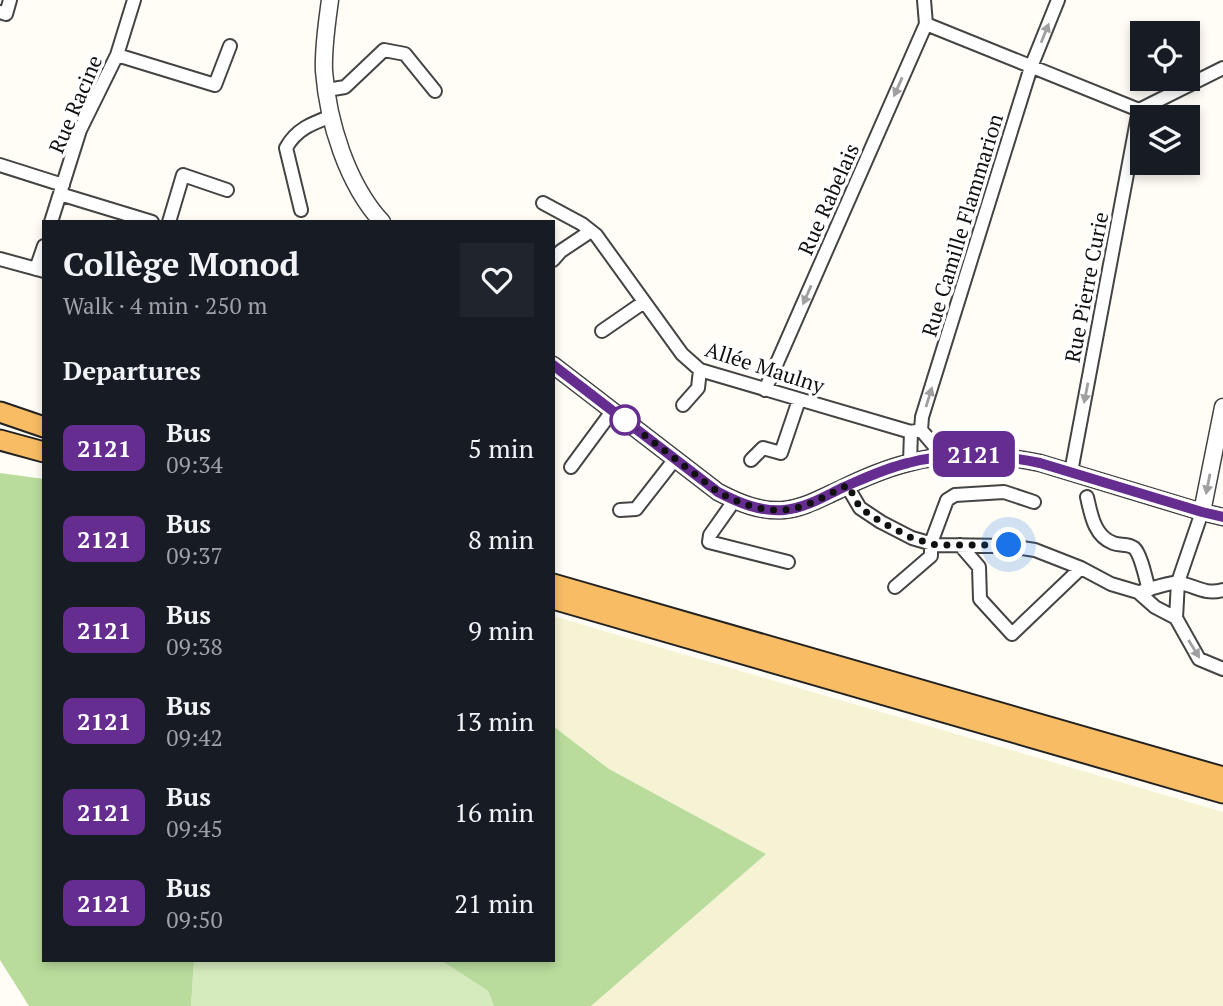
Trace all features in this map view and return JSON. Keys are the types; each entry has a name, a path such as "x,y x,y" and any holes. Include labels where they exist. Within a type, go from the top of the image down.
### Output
{"highway":[{"path":"0,412 42,425"},
{"path":"0,425 42,436"},
{"path":"0,440 42,451"},
{"path":"0,454 42,462"},
{"path":"555,585 1223,777"},
{"path":"555,600 1223,793"}],"street":[{"path":"0,12 6,14 10,0"},
{"name":"Rue Racine","path":"52,220 80,131 117,55 134,0"},
{"path":"330,0 324,69 332,116 350,172 373,213 380,220"},
{"path":"924,0 926,24 1130,106"},
{"name":"Rue Camille Flammarion","path":"910,462 916,431 1031,67 1058,0"},
{"name":"Rue Rabelais","path":"765,390 926,24"},
{"path":"117,55 215,85 230,46"},
{"path":"327,90 345,87 384,50 405,54 435,92"},
{"path":"1149,105 1223,68"},
{"path":"301,210 286,148 292,137 313,122 332,116"},
{"name":"Rue Pierre Curie","path":"1071,472 1130,158"},
{"path":"0,165 146,220"},
{"path":"170,220 183,175 226,190"},
{"name":"Allée Maulny","path":"542,202 597,235 682,354 700,370 916,431"},
{"path":"555,258 591,231"},
{"path":"0,259 40,270"},
{"path":"602,331 644,302"},
{"path":"555,366 718,492 734,501 758,508 784,510 803,506 848,485 910,462 975,454 1040,463 1223,517"},
{"path":"683,405 698,388 700,370"},
{"path":"751,460 764,448 781,453 799,400"},
{"path":"1223,407 1218,458 1178,582 1176,618 1199,659 1223,669"},
{"path":"571,467 613,410"},
{"path":"916,431 943,456"},
{"path":"620,510 636,509 675,458"},
{"path":"848,485 860,508 912,538 931,543 1009,545 1035,550 1111,583 1144,591 1178,582 1198,590 1223,590"},
{"path":"895,587 931,556 931,543 947,500 955,495 1004,492 1034,502"},
{"path":"1087,497 1091,516 1100,535 1113,543 1131,545 1136,550 1144,591 1155,607 1176,618"},
{"path":"734,501 710,535 709,542 788,562"},
{"path":"960,545 979,567 980,599 1012,634 1081,568"}],"shaded area":[{"path":"555,617 1223,812 1223,1006 591,1006 766,854 609,769 555,728"}],"green space":[{"path":"0,473 42,479 42,962 194,962 191,1006 29,1006 0,960"},
{"path":"555,728 609,769 766,854 591,1006 494,1006 488,991 444,962 555,962"},
{"path":"194,962 444,962 488,991 494,1006 191,1006"}],"bus line":[{"name":"2121","path":"555,367 718,492 750,506 784,510 803,506 848,485 910,462 975,454 1040,463 1223,517"}],"route":[{"path":"625,420 718,492 734,501 766,509 784,510 803,506 848,485 860,508 912,538 936,545 1009,545"}]}
